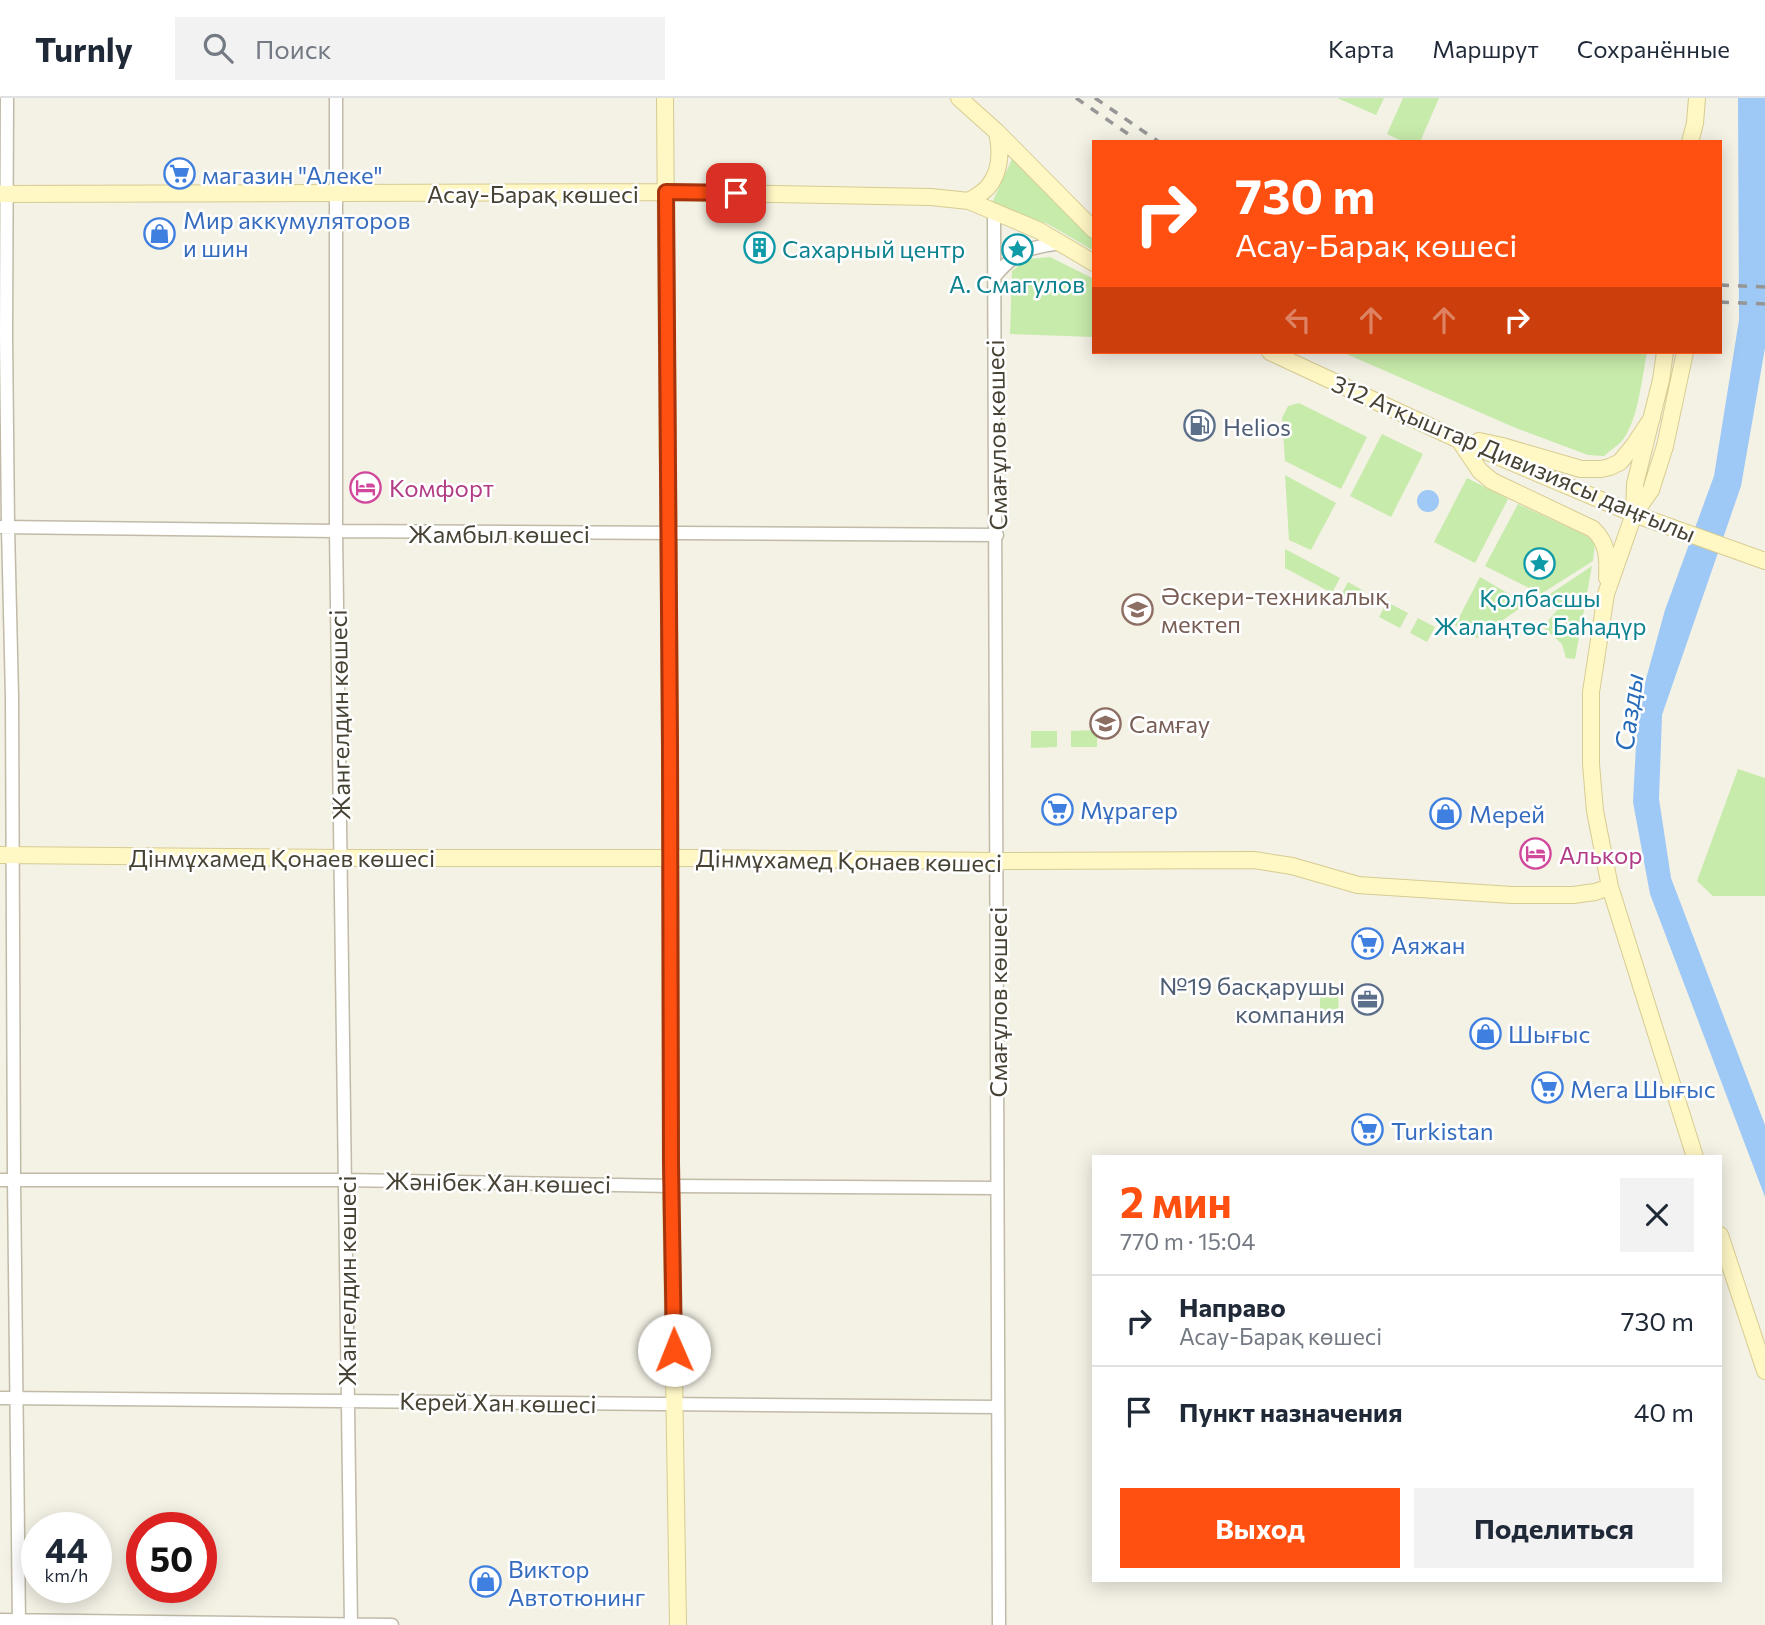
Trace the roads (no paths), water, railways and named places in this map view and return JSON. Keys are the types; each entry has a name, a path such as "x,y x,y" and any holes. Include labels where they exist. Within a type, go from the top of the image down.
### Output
{"main road":[{"path":"665,98 671,1186 678,1625"},
{"path":"959,98 997,132 1092,228"},
{"path":"1691,140 1697,98"},
{"path":"1695,123 1698,140"},
{"path":"969,201 987,189 994,178 999,154 997,132"},
{"name":"Асау-Барақ көшесі","path":"3,194 666,192 932,197 969,201 1038,230 1092,262"},
{"name":"312 Атқыштар Дивизиясы даңғылы","path":"1274,354 1459,440 1634,514 1764,561"},
{"path":"1634,514 1635,484 1661,380 1665,354"},
{"path":"1606,594 1634,514 1651,490 1665,446 1685,354"},
{"path":"1459,440 1481,441 1581,469 1601,470 1620,462 1652,418"},
{"path":"1459,440 1480,471 1492,481 1594,529 1604,543 1607,554 1606,594 1591,692 1591,764 1595,811 1610,887 1694,1155"},
{"name":"Дінмұхамед Қонаев көшесі","path":"7,856 1254,860 1292,866 1358,885 1512,895 1573,895 1610,887"},
{"path":"1722,1241 1765,1371"}],"street":[{"path":"7,98 3,194 4,527 12,697 7,856 19,1623"},
{"name":"Жангелдин көшесі","path":"335,98 336,531 351,1625"},
{"name":"Смағұлов көшесі","path":"995,212 999,1625"},
{"path":"995,276 1016,255 1029,249 1061,243"},
{"name":"Жамбыл көшесі","path":"4,527 998,535"},
{"name":"Жәнібек Хан көшесі","path":"0,1180 346,1180 996,1188"},
{"name":"Керей Хан көшесі","path":"0,1398 997,1406"},
{"path":"0,1620 19,1623 392,1625"}],"water":[{"path":"1738,98 1765,98 1765,348 1741,486 1662,715 1659,799 1671,878 1765,1125 1765,1197 1650,894 1633,802 1638,708 1665,610 1714,476 1739,320"},
{"path":"1428,490 1436,493 1439,501 1436,509 1428,512 1420,509 1417,501 1420,493"}],"railway":[{"path":"1076,98 1131,136"},
{"path":"1095,98 1156,140"},
{"path":"1722,285 1765,287"},
{"path":"1722,302 1765,304"}],"place":[{"name":"магазин \"Алеке\"","path":"179,174"},
{"name":"Мир аккумуляторов и шин","path":"160,233"},
{"name":"Сахарный центр","path":"759,248"},
{"name":"А. Смагулов","path":"1017,249"},
{"name":"Helios","path":"1200,426"},
{"name":"Комфорт","path":"366,487"},
{"name":"Қолбасшы Жалаңтөс Баһадүр","path":"1540,563"},
{"name":"Әскери-техникалық мектеп","path":"1138,609"},
{"name":"Самғау","path":"1106,723"},
{"name":"Мұрагер","path":"1057,809"},
{"name":"Мерей","path":"1446,813"},
{"name":"Алькор","path":"1536,854"},
{"name":"Аяжан","path":"1368,944"},
{"name":"№19 басқарушы компания","path":"1368,999"},
{"name":"Шығыс","path":"1485,1033"},
{"name":"Мега Шығыс","path":"1547,1088"},
{"name":"Turkistan","path":"1368,1130"},
{"name":"Виктор Автотюнинг","path":"485,1582"}],"water label":[{"name":"Сазды","path":"1628,712"}]}
